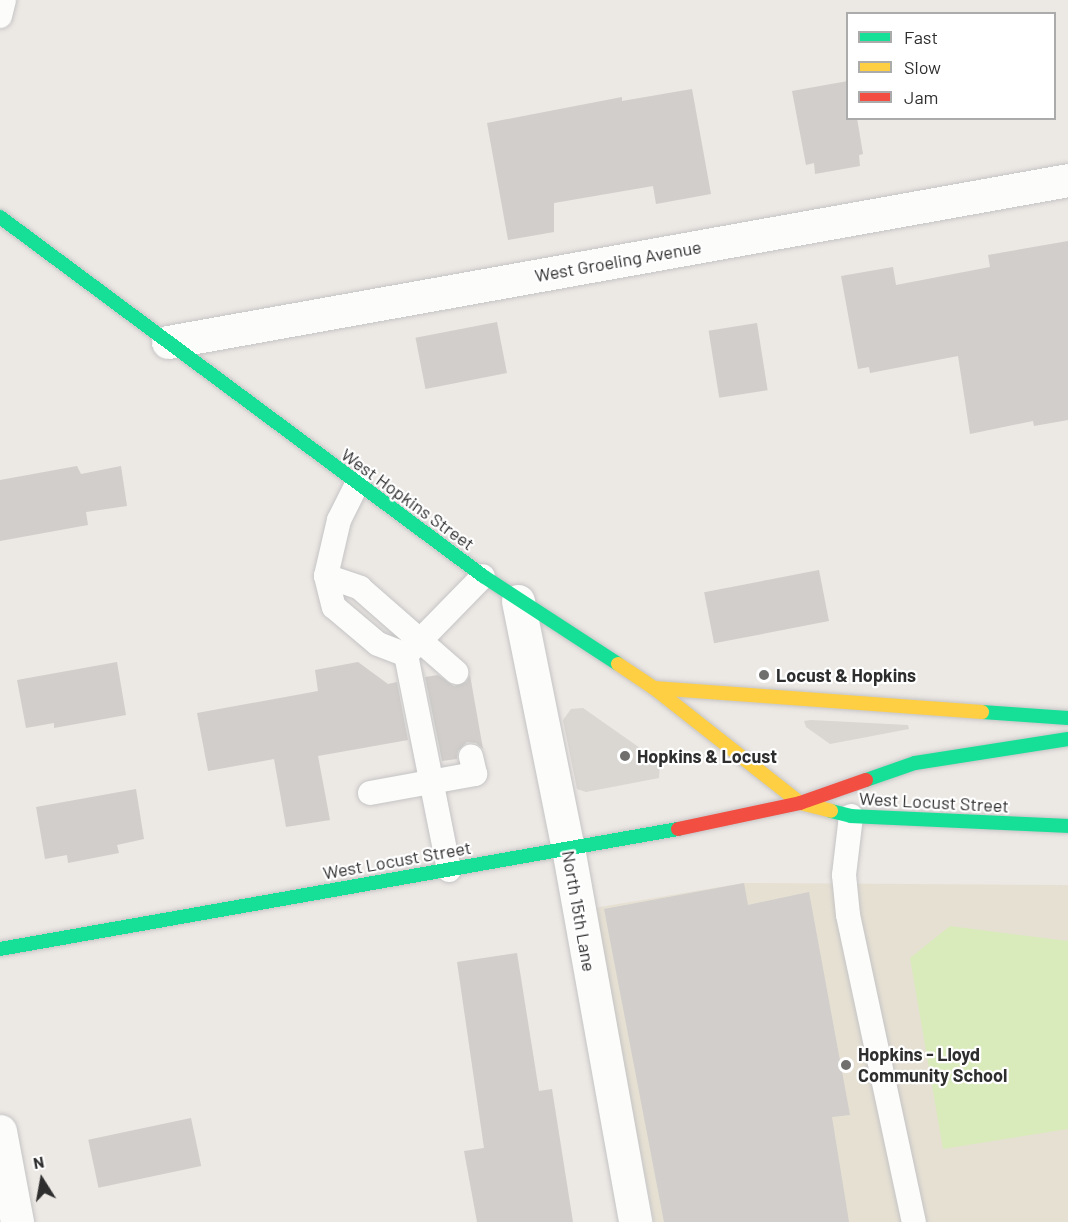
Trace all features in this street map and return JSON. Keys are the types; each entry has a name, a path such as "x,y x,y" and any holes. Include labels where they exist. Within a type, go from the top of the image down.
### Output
{"main road":[{"name":"West Hopkins Street","path":"0,217 483,576 654,688 800,803"},
{"path":"654,688 1068,718"},
{"name":"West Locust Street","path":"0,948 720,822 800,803 915,763 1068,739"},
{"name":"West Locust Street","path":"800,803 851,816 1068,826"}],"street":[{"name":"West Groeling Avenue","path":"168,342 1068,180"},
{"name":"North 15th Lane","path":"518,600 568,848 635,1222"},
{"path":"0,1131 17,1222"}],"lane":[{"path":"0,16 4,0"},
{"path":"357,484 339,520 326,576 360,588 413,648 456,672"},
{"path":"413,648 483,576"},
{"path":"413,648 432,783 449,870"},
{"path":"370,793 475,774 471,756"},
{"path":"851,816 844,874 848,915 914,1222"}],"shaded area":[{"path":"583,708 660,762 659,778 586,792 577,789 563,720 571,709"},
{"path":"804,721 908,725 909,729 830,744 806,727"},
{"name":"Hopkins - Lloyd Community School","path":"744,883 1068,885 1068,1222 654,1222 594,908"}],"green space":[{"path":"950,926 1068,941 1068,1129 943,1149 910,958"}],"building":[{"path":"846,81 846,120 857,120 863,154 859,155 860,166 815,174 814,163 806,165 792,91"},
{"path":"692,89 711,194 656,204 653,186 554,203 554,232 508,240 487,123 622,97 622,101"},
{"path":"1068,241 1068,420 1034,426 1033,421 970,434 958,356 870,373 869,367 858,369 841,276 893,267 896,285 990,267 988,255"},
{"path":"497,322 507,373 425,389 416,338"},
{"path":"757,323 768,390 719,398 709,331"},
{"path":"77,466 81,474 121,466 127,506 86,512 88,525 0,541 0,480"},
{"path":"819,570 829,621 714,643 704,592"},
{"path":"117,662 126,715 54,728 54,723 26,728 17,680"},
{"path":"358,662 388,684 397,682 408,740 318,756 330,820 286,827 274,759 208,771 197,713 318,691 315,670"},
{"path":"438,675 454,686 466,682 470,675 483,749 476,743 467,742 458,751 457,759 442,761 425,677"},
{"path":"136,789 144,839 117,845 119,853 68,863 67,855 45,859 36,807"},
{"path":"744,883 748,905 809,892 850,1115 832,1117 849,1222 664,1222 604,909"},
{"path":"517,953 539,1091 552,1089 573,1222 477,1222 464,1151 484,1148 457,962"},
{"path":"191,1118 201,1166 98,1188 88,1140"}],"traffic: fast":[{"path":"0,217 483,576 618,664"},
{"path":"982,712 1068,718"},
{"path":"866,780 915,763 1068,739"},
{"path":"831,811 851,816 1068,826"},
{"path":"0,949 678,829"}],"traffic: slow":[{"path":"618,664 654,688 800,803 831,811"},
{"path":"654,688 982,712"}],"traffic: jam":[{"path":"678,829 800,803 866,780"}],"place":[{"name":"Locust & Hopkins","path":"764,675"},
{"name":"Hopkins & Locust","path":"625,756"},
{"name":"Hopkins - Lloyd Community School","path":"846,1065"}]}
